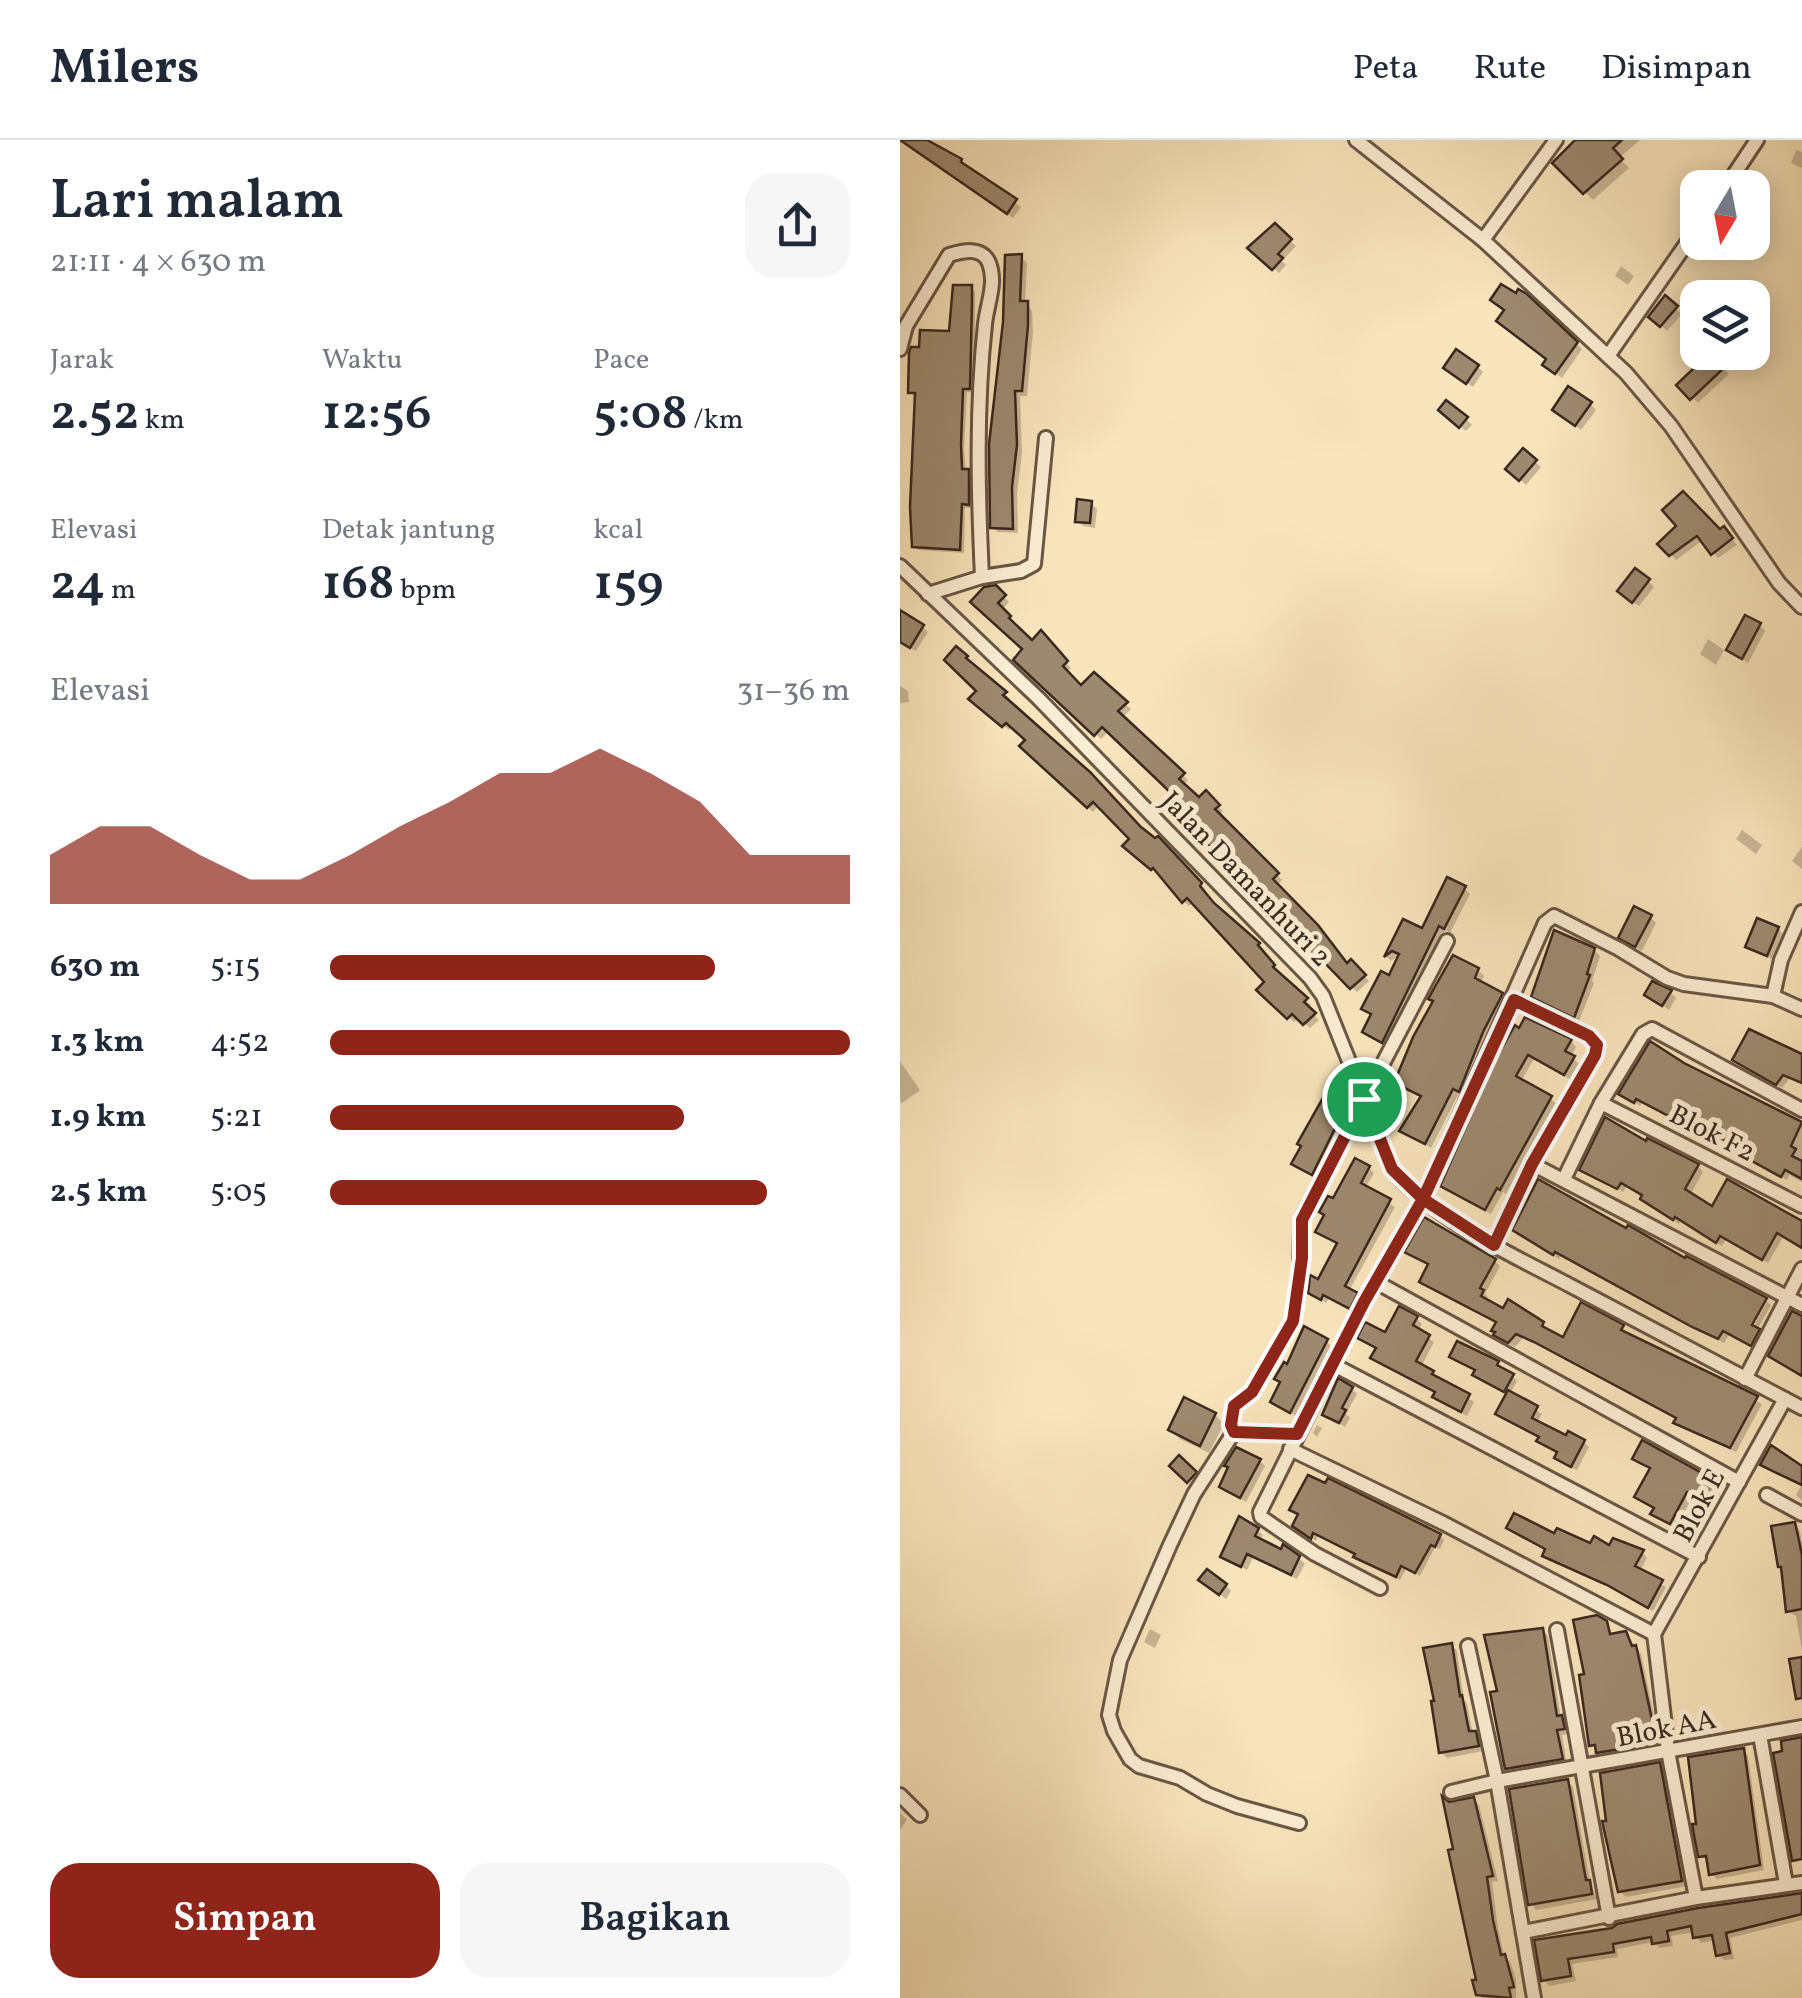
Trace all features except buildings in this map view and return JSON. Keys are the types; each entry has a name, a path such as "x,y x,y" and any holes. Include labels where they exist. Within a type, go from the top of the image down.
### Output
{"street":[{"path":"1356,140 1483,240 1608,356 1671,426 1779,583 1802,607"},
{"path":"1483,240 1556,140"},
{"path":"1736,170 1757,140"},
{"path":"900,349 912,315 949,255 967,250 980,253 988,262 992,284 985,320 978,426 982,577"},
{"path":"1608,356 1680,253"},
{"path":"923,589 1021,571 1034,564 1046,438"},
{"name":"Jalan Damanhuri 2","path":"900,567 1038,698 1310,978 1322,996 1392,1169 1423,1199 1494,1245 1802,1408"},
{"path":"1772,996 1781,960 1802,912"},
{"path":"1380,1588 1275,1528 1260,1517 1260,1512 1332,1364 1423,1199 1545,923 1554,916 1684,984 1772,996 1802,1009"},
{"path":"1234,1432 1234,1406 1252,1392 1295,1314 1304,1214 1448,941"},
{"path":"1494,1245 1532,1164 1595,1055 1597,1045 1589,1036 1514,1000"},
{"path":"1564,1179 1600,1102 1644,1034 1652,1028 1802,1110"},
{"name":"Blok F2","path":"1600,1102 1802,1206"},
{"path":"1532,1164 1802,1305"},
{"path":"1746,1379 1802,1268"},
{"path":"1376,1282 1738,1482"},
{"path":"1332,1364 1699,1557"},
{"name":"Blok E","path":"1654,1634 1785,1399"},
{"path":"1234,1432 1297,1434"},
{"path":"1234,1432 1194,1494 1170,1545 1120,1660 1109,1715 1126,1752 1139,1766 1180,1778 1237,1806 1299,1823"},
{"path":"1290,1449 1443,1523 1654,1634 1668,1751 1696,1898"},
{"path":"1767,1495 1802,1514"},
{"name":"Blok AA","path":"1557,1630 1609,1918"},
{"path":"1468,1646 1497,1781 1534,1998"},
{"name":"Blok AA","path":"1451,1792 1802,1727"},
{"path":"1760,1735 1786,1884"},
{"path":"900,1796 920,1815"},
{"path":"1523,1932 1802,1882"}],"route":[{"path":"1364,1099 1302,1220 1302,1258 1293,1321 1252,1392 1234,1406 1234,1432 1297,1434 1364,1302 1423,1199 1494,1245 1532,1164 1595,1055 1597,1045 1589,1036 1514,1000 1423,1199 1392,1169 1364,1099"}]}
